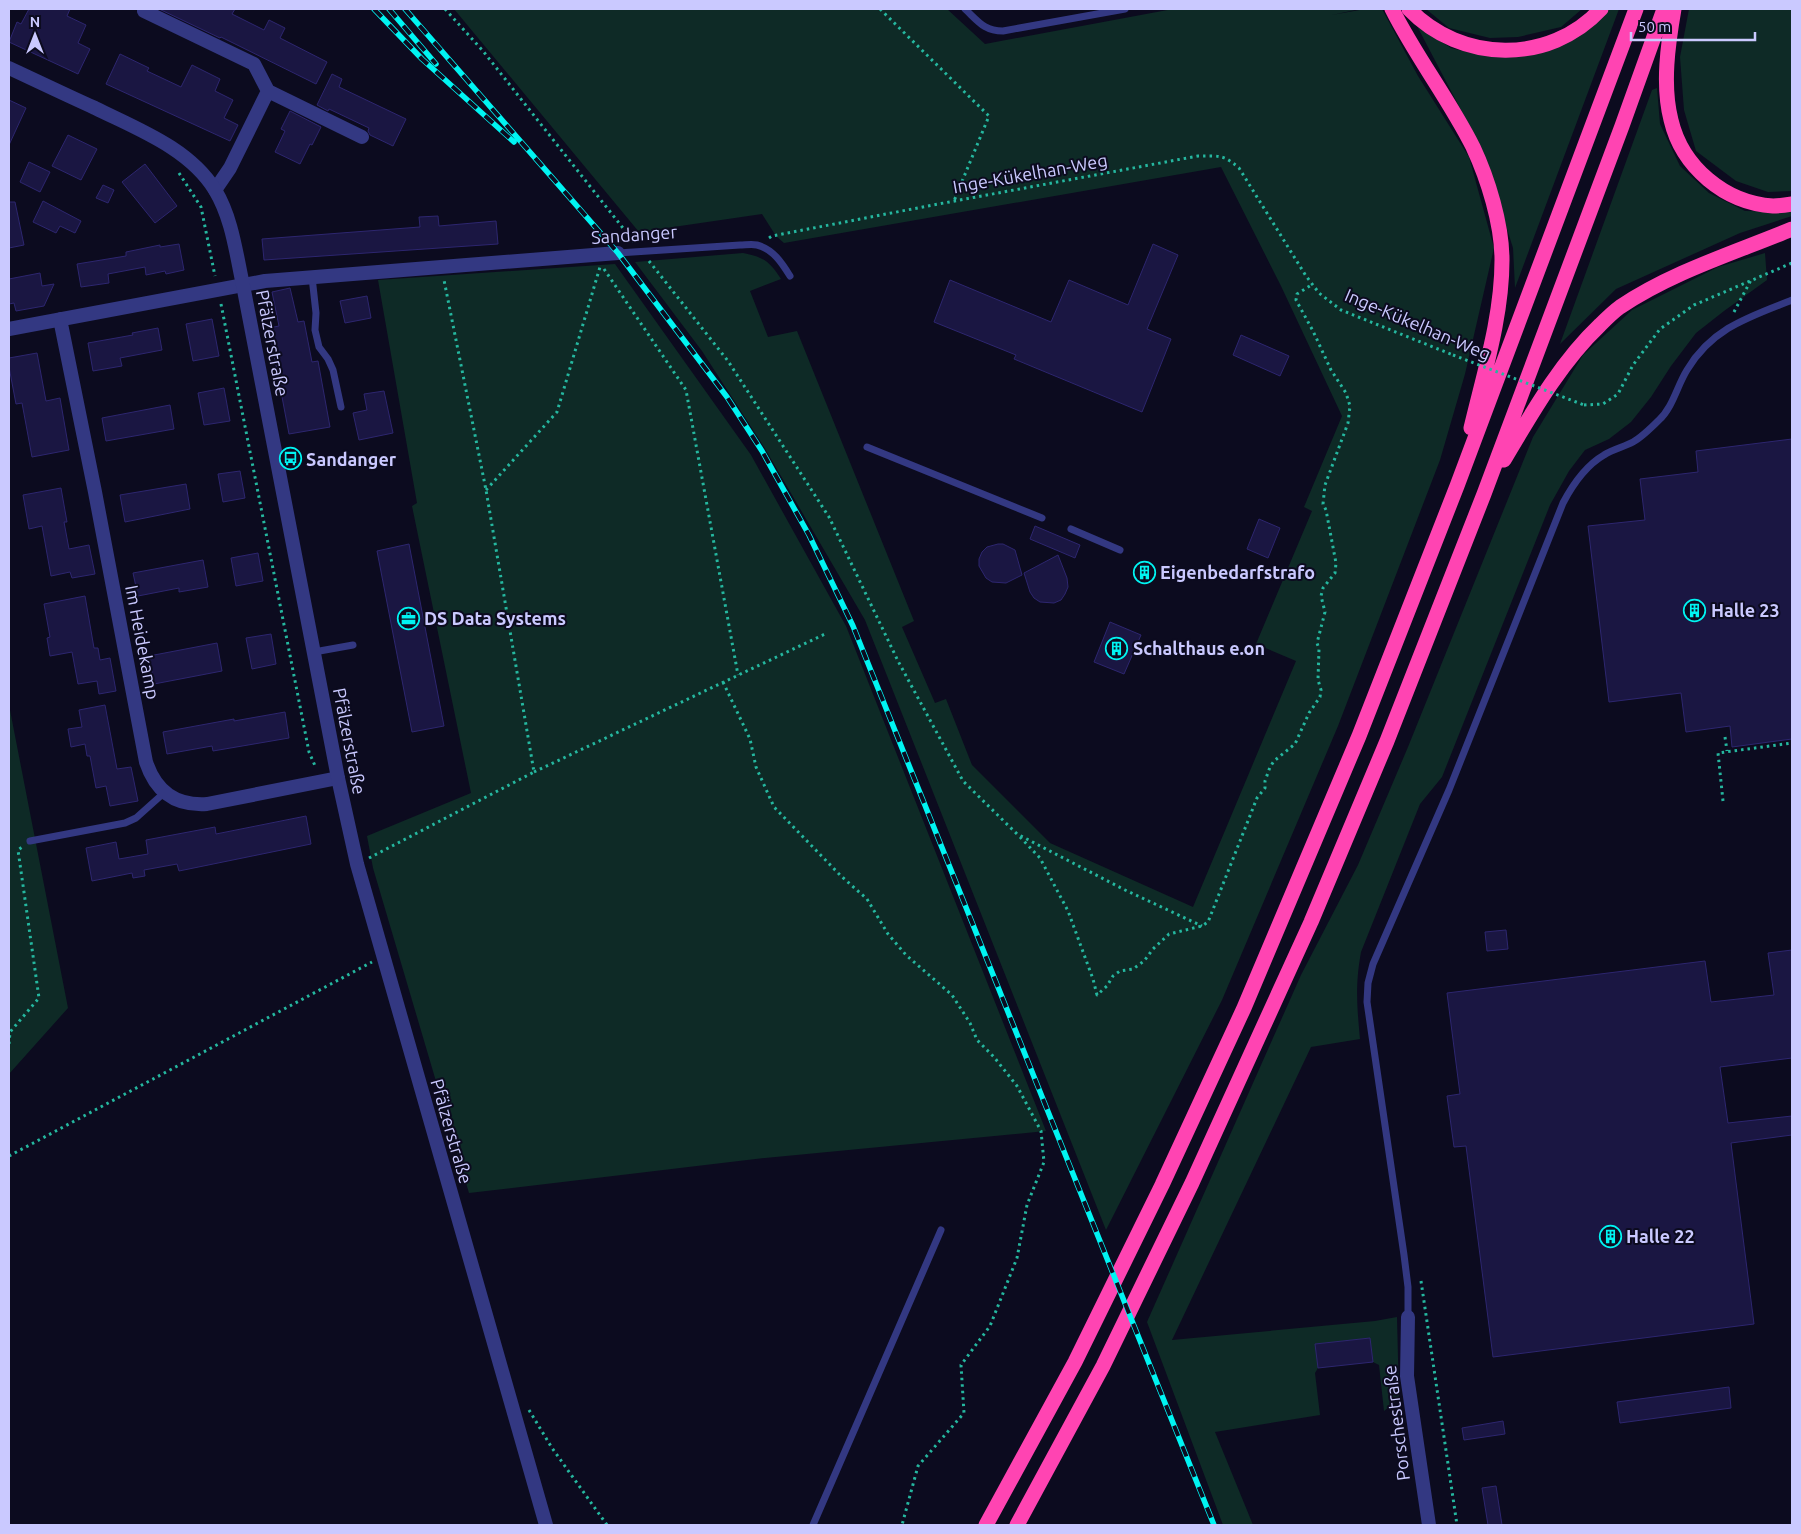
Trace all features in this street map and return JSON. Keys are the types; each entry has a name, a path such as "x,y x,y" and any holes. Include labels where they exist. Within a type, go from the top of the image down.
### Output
{"highway":[{"path":"1392,9 1472,147 1492,200 1501,242 1501,279 1494,327 1457,486"},
{"path":"1409,9 1434,30 1450,39 1478,48 1506,51 1526,50 1562,38 1579,28 1601,9"},
{"path":"986,1525 1075,1362 1162,1185 1240,1017 1359,736 1457,486 1636,9"},
{"path":"1018,1525 1103,1366 1192,1183 1274,1006 1387,741 1484,494 1619,135 1664,9"},
{"path":"1674,9 1670,30 1667,78 1671,120 1680,144 1691,162 1704,177 1721,189 1742,200 1773,206 1792,204"},
{"path":"1484,494 1543,396 1584,340 1618,308 1657,285 1792,229"}],"street":[{"path":"144,12 254,64 268,91 362,137"},
{"name":"Pfälzerstraße","path":"9,68 120,120 174,150 203,173 223,206 230,227 243,284 338,778 358,864 546,1525"},
{"path":"215,190 230,168 268,91"},
{"name":"Sandanger","path":"9,329 265,281 618,254"},
{"name":"Im Heidekamp","path":"60,319 146,762 154,781 165,792 183,802 207,804 338,778"},
{"name":"Porschestraße","path":"1408,1317 1407,1376 1429,1525"}],"lane":[{"path":"965,9 985,28 995,31 1126,9"},
{"name":"Sandanger","path":"618,254 757,245"},
{"path":"757,245 781,261 790,276"},
{"path":"312,277 316,313 315,330 319,347 328,359 332,370 342,407"},
{"path":"1408,1317 1408,1288 1404,1255 1367,1002 1368,983 1373,964 1420,861 1563,503 1571,488 1594,462 1604,455 1633,442 1660,419 1668,408 1691,363 1699,352 1724,330 1738,322 1792,300"},
{"path":"867,447 1042,518"},
{"path":"1071,530 1120,550"},
{"path":"314,652 353,645"},
{"path":"30,841 125,823 136,818 165,792"},
{"path":"813,1525 941,1230"}],"path":[{"path":"446,9 483,51 728,362 829,517 898,661 963,781 1040,858 1068,910 1093,979 1096,995 1120,971 1134,969 1144,961 1153,949 1169,934 1202,926 1208,922 1257,798 1265,788 1265,781 1270,767 1274,761 1295,744 1309,713 1320,697 1318,680 1319,649 1317,643 1325,612 1320,596 1322,588 1335,574 1336,563 1326,510 1322,504 1325,486 1348,423 1350,406 1346,393 1296,300 1297,294 1313,284"},
{"path":"880,9 989,116 954,201"},
{"name":"Inge-Kükelhan-Weg","path":"757,245 772,236 954,201 1198,156 1221,156 1230,160 1239,168 1319,293 1341,310 1584,405 1602,404 1618,394 1633,365 1660,329 1694,305 1792,263"},
{"path":"178,172 201,207 310,752 323,781"},
{"path":"486,490 557,412 601,264 686,390 738,676"},
{"path":"442,268 486,490 534,772"},
{"path":"1724,330 1751,280"},
{"path":"358,864 534,772 825,634"},
{"path":"723,682 750,739 756,767 774,807 841,876 867,899 888,934 906,954 952,995 970,1023 977,1040 994,1056 1017,1086 1041,1131 1044,1162 1027,1205 1017,1258 990,1326 960,1365 964,1413 918,1466 902,1525"},
{"path":"1725,737 1727,751"},
{"path":"1722,801 1718,753 1792,743"},
{"path":"1017,834 1125,890 1202,926"},
{"path":"9,1044 10,1032 39,998 18,850 30,841"},
{"path":"9,1156 383,956"},
{"path":"1420,1276 1457,1525"}],"green space":[{"path":"454,9 947,9 985,44 1173,9 1360,9 1332,15 1365,9 1382,9 1418,76 1469,157 1494,248 1465,374 1440,460 1338,726 1222,1000 1106,1230 865,620 764,447 702,351 635,262 743,253 766,261 773,268 781,279 750,291 768,337 797,331 914,621 902,627 935,703 946,699 972,765 1050,843 1193,907 1296,661 1256,644 1312,511 1304,507 1342,416 1281,286 1221,167 784,243 776,236 762,214 639,232"},
{"path":"1426,9 1582,9 1561,27 1518,37 1490,38 1449,28"},
{"path":"1607,9 1619,9 1515,288 1513,248 1483,152 1417,26 1451,48 1471,53 1508,57 1547,51"},
{"path":"1689,9 1792,9 1792,191 1768,192 1736,181 1696,151 1684,110 1680,57"},
{"path":"1657,88 1660,124 1680,166 1709,193 1745,211 1792,212 1792,216 1740,233 1616,289 1560,344 1652,90"},
{"path":"1765,253 1767,280 1696,333 1631,422 1609,439 1585,450 1569,471 1550,505 1442,777 1420,804 1361,952 1357,996 1360,1039 1311,1047 1172,1340 1375,1321 1397,1317 1399,1399 1384,1411 1379,1365 1373,1362 1370,1338 1316,1344 1318,1368 1315,1373 1320,1415 1215,1432 1253,1525 1223,1525 1147,1322 1301,975 1358,865 1408,747 1533,437 1583,355 1632,310 1718,267"},
{"path":"615,264 751,455 846,626 1046,1131 765,1158 469,1193 373,868 367,836 471,793 412,506 417,503 378,280"},
{"path":"9,705 68,1008 9,1074"}],"building":[{"path":"29,9 70,9 67,16 86,25 78,43 90,49 78,74 9,42 17,22 21,24"},
{"path":"159,9 235,9 232,14 264,30 269,20 285,28 280,38 327,62 316,84"},
{"path":"120,54 149,68 147,71 181,87 192,65 220,79 215,91 233,100 224,118 238,125 230,141 106,84"},
{"path":"332,74 342,79 339,87 406,119 393,146 370,135 369,128 317,105"},
{"path":"9,100 26,108 9,145"},
{"path":"290,111 321,127 300,164 275,152 285,131 281,129"},
{"path":"68,135 97,149 81,180 52,166"},
{"path":"29,162 50,172 40,192 20,182"},
{"path":"145,164 177,206 155,223 122,182"},
{"path":"103,185 114,190 108,203 96,198"},
{"path":"43,201 81,221 75,233 60,226 56,233 33,222"},
{"path":"9,202 15,202 24,245 9,248"},
{"path":"438,216 439,226 496,221 498,244 264,260 262,239 420,227 419,217"},
{"path":"179,244 184,270 166,274 165,271 146,275 145,267 108,274 109,283 81,287 77,264 126,256 126,252 160,245 160,247"},
{"path":"1153,244 1178,255 1147,329 1171,339 1142,412 1014,359 1016,355 934,322 950,280 1051,322 1069,280 1128,305"},
{"path":"40,273 42,286 54,284 44,306 16,311 14,303 9,304 9,279"},
{"path":"290,288 298,322 304,321 312,362 318,361 330,427 289,434 269,328 279,326 272,292"},
{"path":"367,296 371,318 345,323 340,301"},
{"path":"212,319 219,356 193,361 186,324"},
{"path":"158,328 162,350 120,358 122,366 93,371 88,343 133,335 132,333"},
{"path":"1241,335 1289,356 1280,376 1233,355"},
{"path":"37,353 46,401 60,398 69,450 32,457 22,403 16,404 9,358"},
{"path":"224,388 230,421 204,425 198,393"},
{"path":"384,391 393,433 359,440 353,413 367,410 364,394"},
{"path":"170,405 174,429 106,441 102,418"},
{"name":"Halle 23","path":"1792,439 1792,739 1732,747 1730,726 1686,732 1681,693 1609,702 1588,526 1645,520 1640,479 1698,472 1696,451"},
{"path":"240,471 245,498 223,502 218,474"},
{"path":"186,484 190,509 125,522 120,495"},
{"path":"61,488 67,522 64,522 69,549 89,545 95,574 72,578 70,572 51,576 42,526 29,529 23,495"},
{"path":"1259,519 1280,528 1268,558 1247,549"},
{"path":"1035,526 1080,545 1075,558 1030,539"},
{"path":"409,544 444,726 412,732 377,551"},
{"path":"1003,544 1015,550 1022,575 1006,583 992,582 986,578 979,566 982,552 987,547"},
{"path":"258,553 263,581 236,586 231,558"},
{"path":"1058,555 1067,578 1068,587 1061,600 1054,603 1040,602 1030,592 1024,573"},
{"path":"203,560 208,587 179,592 179,588 138,596 133,573"},
{"path":"85,596 94,648 98,648 100,660 110,658 116,691 99,694 97,681 78,684 72,652 50,656 47,638 50,637 44,604"},
{"name":"Schalthaus e.on","path":"1110,622 1141,635 1124,674 1094,662"},
{"path":"271,634 276,664 252,669 246,638"},
{"path":"217,643 222,671 154,684 149,656"},
{"path":"105,705 117,769 131,767 138,801 110,806 106,786 96,788 90,756 87,756 85,744 71,747 68,729 82,727 79,710"},
{"path":"285,712 289,738 213,751 212,746 167,754 163,732"},
{"path":"306,816 311,844 179,871 177,864 144,870 145,876 133,878 132,873 92,881 86,848 116,842 119,859 148,854 146,840 215,827 216,834"},
{"path":"1506,930 1508,949 1487,951 1485,932"},
{"name":"Halle 22","path":"1792,950 1792,1058 1720,1067 1728,1123 1792,1116 1792,1135 1731,1143 1754,1324 1493,1357 1466,1146 1454,1147 1447,1096 1460,1094 1447,993 1705,961 1711,1002 1774,995 1768,953"},
{"path":"1370,1338 1373,1362 1318,1368 1315,1344"},
{"path":"1729,1387 1731,1408 1620,1423 1617,1402"},
{"path":"1503,1421 1505,1434 1464,1440 1462,1428"},
{"path":"1496,1486 1502,1525 1488,1525 1482,1488"}],"railway":[{"path":"374,9 422,59 514,142"},
{"path":"389,9 436,64"},
{"path":"405,9 618,253 727,397 762,451 809,535 853,626 1214,1525"}],"place":[{"name":"Sandanger","path":"290,459"},
{"name":"Eigenbedarfstrafo","path":"1144,572"},
{"name":"Halle 23","path":"1695,610"},
{"name":"DS Data Systems","path":"408,618"},
{"name":"Schalthaus e.on","path":"1117,648"},
{"name":"Halle 22","path":"1610,1236"}]}
